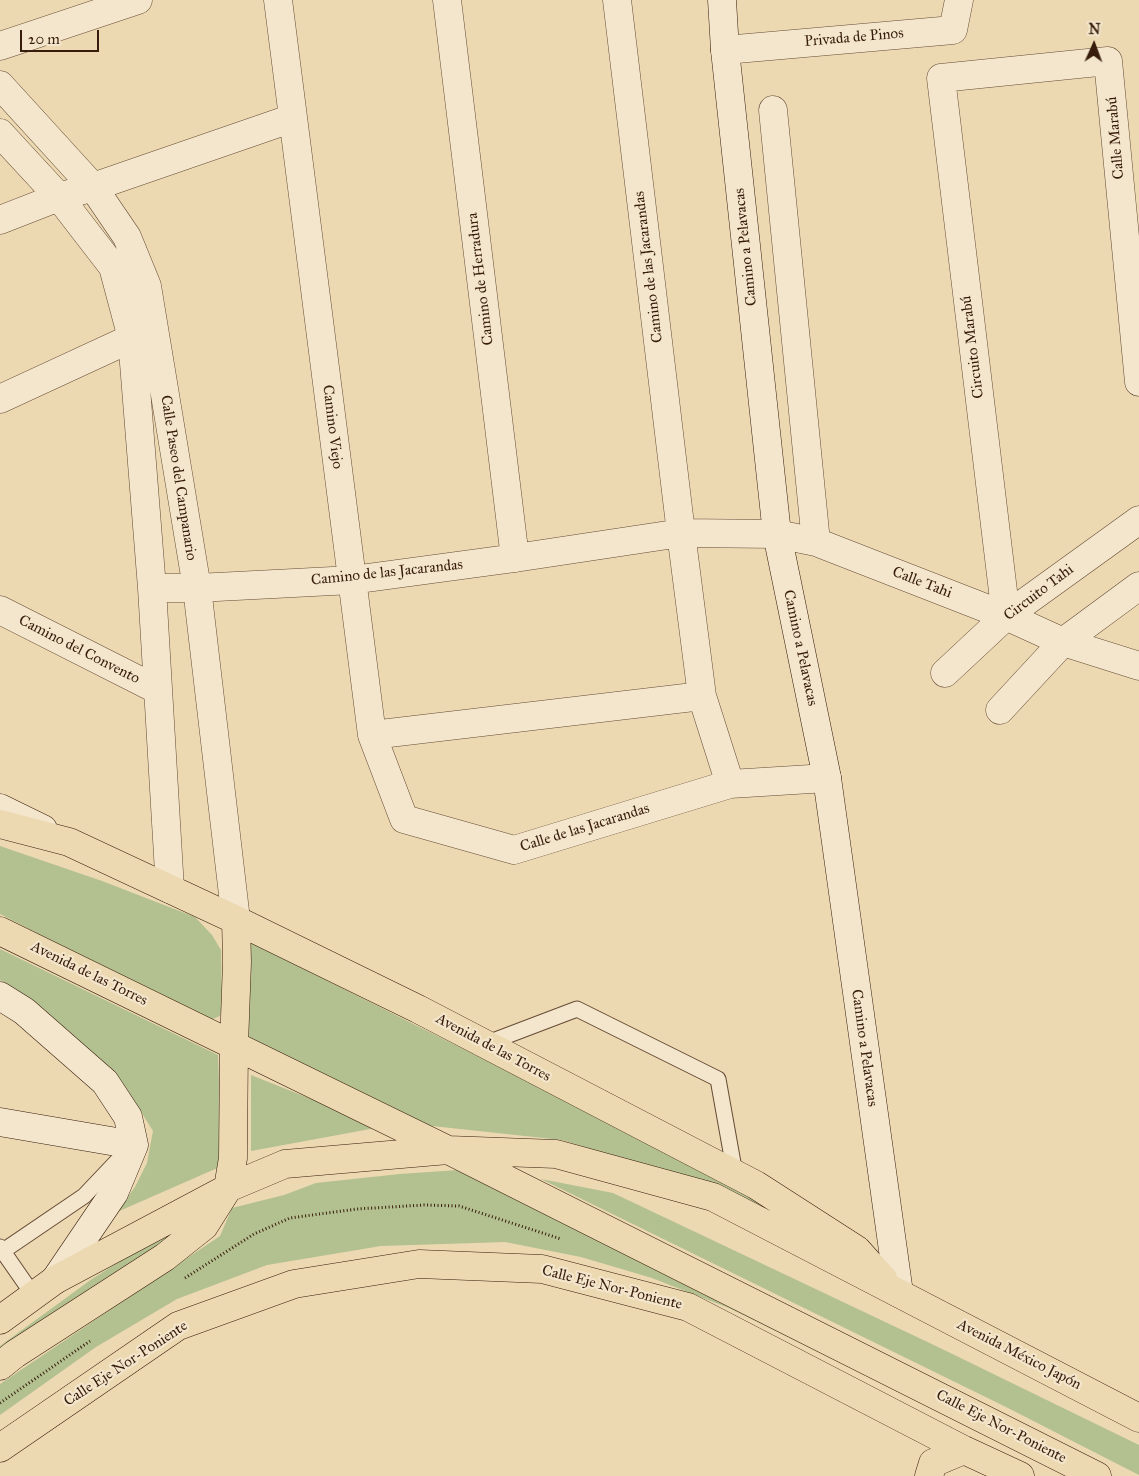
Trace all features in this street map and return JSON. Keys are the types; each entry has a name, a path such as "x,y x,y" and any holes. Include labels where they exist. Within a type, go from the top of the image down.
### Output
{"main road":[{"name":"Avenida de las Torres","path":"0,824 69,842 236,920 418,1009 735,1174 857,1250 896,1292"},
{"path":"0,1366 15,1354 165,1257 204,1226 228,1188 233,1158 237,962 236,920"},
{"name":"Avenida de las Torres","path":"0,931 448,1150"},
{"path":"0,1320 44,1288 228,1188 285,1164 448,1150 556,1154 713,1197 896,1292"},
{"name":"Calle Eje Nor-Poniente","path":"448,1150 1097,1476"},
{"name":"Calle Eje Nor-Poniente","path":"0,1448 178,1326 294,1284 419,1264 542,1269 688,1307 964,1450 1020,1476"},
{"name":"Avenida México Japón","path":"896,1292 1139,1418"},
{"path":"929,1476 932,1463 964,1450"}],"street":[{"path":"0,46 138,0"},
{"name":"Camino Viejo","path":"278,0 372,735"},
{"name":"Camino de Herradura","path":"447,0 515,558"},
{"name":"Camino de las Jacarandas","path":"617,0 680,534 702,696 730,784"},
{"name":"Camino a Pelavacas","path":"722,0 725,50 776,534 827,778 896,1292"},
{"name":"Privada de Pinos","path":"725,50 953,30 959,0"},
{"name":"Calle Marabú","path":"941,78 1108,61 1139,382"},
{"name":"Circuito Marabú","path":"941,78 1006,616"},
{"name":"Calle Paseo del Campanario","path":"0,86 93,187 127,237 146,286 197,588 236,920"},
{"path":"773,110 816,542"},
{"path":"0,220 59,197 293,118"},
{"name":"Calle Paseo del Campanario","path":"0,133 59,197 113,268 132,338 152,588 170,889"},
{"path":"0,399 132,338"},
{"name":"Circuito Tahi","path":"945,673 1006,616 1139,520"},
{"name":"Camino de las Jacarandas","path":"152,588 197,588 352,580 680,534 776,534"},
{"name":"Calle Tahi","path":"776,534 816,542 1006,616 1063,642"},
{"path":"1000,710 1063,642 1139,586"},
{"name":"Camino del Convento","path":"0,610 158,690"},
{"path":"1063,642 1139,666"},
{"path":"372,735 702,696"},
{"name":"Calle de las Jacarandas","path":"372,735 404,819 514,850 730,784 827,778"},
{"name":"Avenida de las Torres","path":"0,808 69,842"},
{"path":"0,996 24,1011 105,1082 128,1117 134,1144 114,1193 44,1288"},
{"path":"0,1122 134,1144"}],"lane":[{"path":"485,1044 577,1009 718,1079 735,1174"},
{"path":"44,1288 1,1250 84,1196 134,1144"}],"green space":[{"path":"0,846 102,881 195,917 212,935 221,950 222,1007 220,1016 213,1019 205,1019 0,914"},
{"path":"244,939 759,1200 813,1234 689,1179 562,1140 423,1125 245,1040"},
{"path":"0,949 218,1055 222,1166 117,1212 135,1187 147,1163 153,1131 140,1110 108,1069 41,1007 0,980"},
{"path":"251,1075 381,1127 251,1151"},
{"path":"458,1170 1015,1449 729,1308 652,1278 581,1257 505,1242 381,1246 267,1265 177,1299 96,1347 0,1415 0,1384 220,1236 232,1208 284,1195 316,1183"},
{"path":"541,1179 613,1193 938,1347 1139,1445 1139,1475 1006,1407"},
{"path":"187,1227 0,1352 0,1346 92,1279 133,1253"}]}
